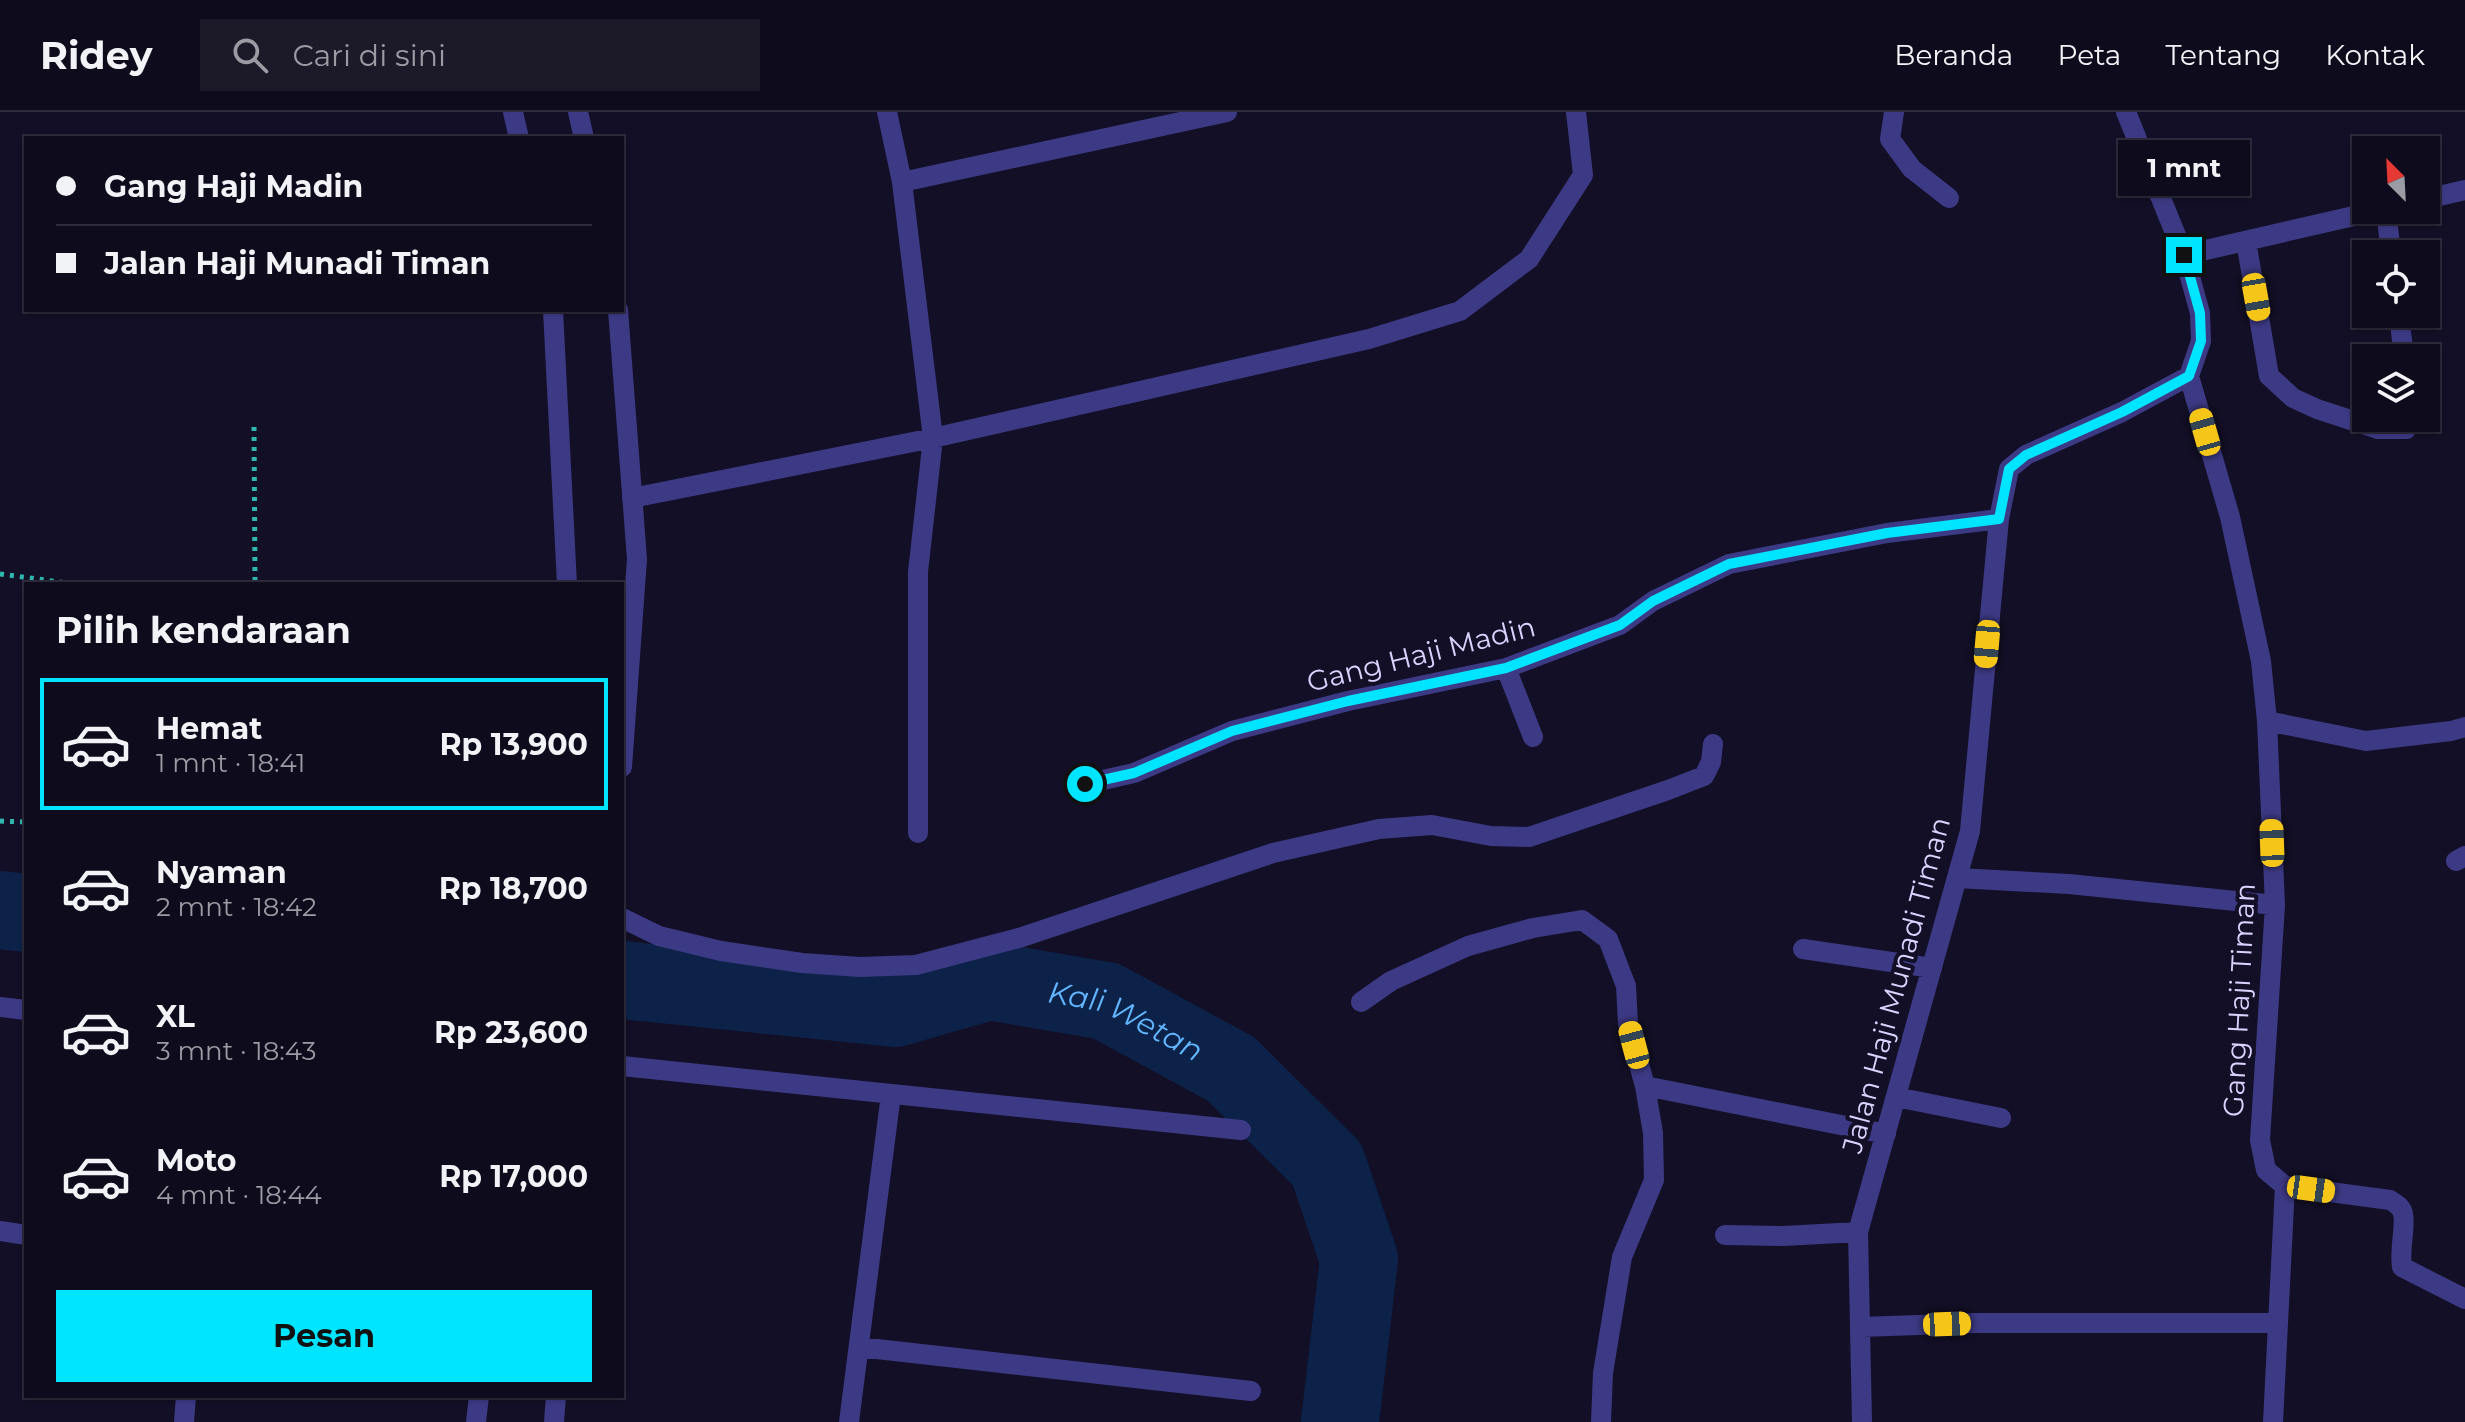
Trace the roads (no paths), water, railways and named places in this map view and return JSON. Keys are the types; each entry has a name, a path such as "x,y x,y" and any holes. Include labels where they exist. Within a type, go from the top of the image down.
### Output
{"street":[{"path":"513,112 519,136"},
{"path":"578,112 584,136"},
{"path":"887,112 902,182 933,438 918,572 918,833"},
{"path":"902,182 1227,112"},
{"path":"632,498 933,438 1369,339 1460,311 1529,259 1583,175 1576,112"},
{"path":"1894,112 1890,139 1912,169 1949,198"},
{"path":"2126,112 2184,255 2200,313 2201,341 2189,376"},
{"path":"2440,196 2465,190"},
{"path":"2184,255 2352,216"},
{"path":"2246,241 2269,376 2293,398 2352,420"},
{"path":"553,312 567,582"},
{"path":"618,312 637,559 624,739"},
{"name":"Jalan Haji Munadi Timan","path":"1862,1422 1858,1232 1970,831 1999,519 2009,469 2026,455 2122,412 2189,376"},
{"name":"Gang Haji Timan","path":"2189,376 2230,517 2261,661 2267,721 2275,905 2260,1140 2266,1170 2285,1186"},
{"name":"Gang Haji Madin","path":"1085,784 1134,773 1232,731 1348,701 1506,668 1620,625 1653,601 1729,564 1887,533 1999,519"},
{"path":"1506,668 1533,737"},
{"path":"2267,721 2366,741 2465,727"},
{"path":"624,919 659,936 721,951 817,964 860,967 916,965 1019,938 1273,853 1379,829 1432,825 1491,836 1529,837 1704,776 1711,762 1713,744"},
{"path":"1957,878 2069,884 2275,905"},
{"path":"1361,1002 1391,981 1468,946 1533,928 1582,920 1608,939 1626,986 1628,1024 1645,1086 1653,1133 1654,1180 1622,1257 1603,1373 1601,1422"},
{"path":"1803,949 1932,968"},
{"path":"0,1007 24,1010"},
{"path":"624,1066 1241,1130"},
{"path":"1645,1086 1886,1134"},
{"path":"849,1422 891,1094"},
{"path":"1896,1097 2001,1118"},
{"path":"2273,1422 2285,1186 2390,1200 2399,1205 2404,1215 2400,1253 2402,1267 2465,1299"},
{"path":"0,1231 24,1235"},
{"path":"1725,1235 1858,1232"},
{"path":"1861,1327 1991,1323 2278,1323"},
{"path":"859,1347 1251,1391"},
{"path":"184,1422 186,1398"},
{"path":"476,1422 479,1398"},
{"path":"554,1422 556,1398"}],"waterway":[{"name":"Kali Wetan","path":"0,910 24,913"},
{"name":"Kali Wetan","path":"624,980 895,1008 989,981 1106,1001 1231,1069 1327,1164 1359,1259 1340,1422"}]}
